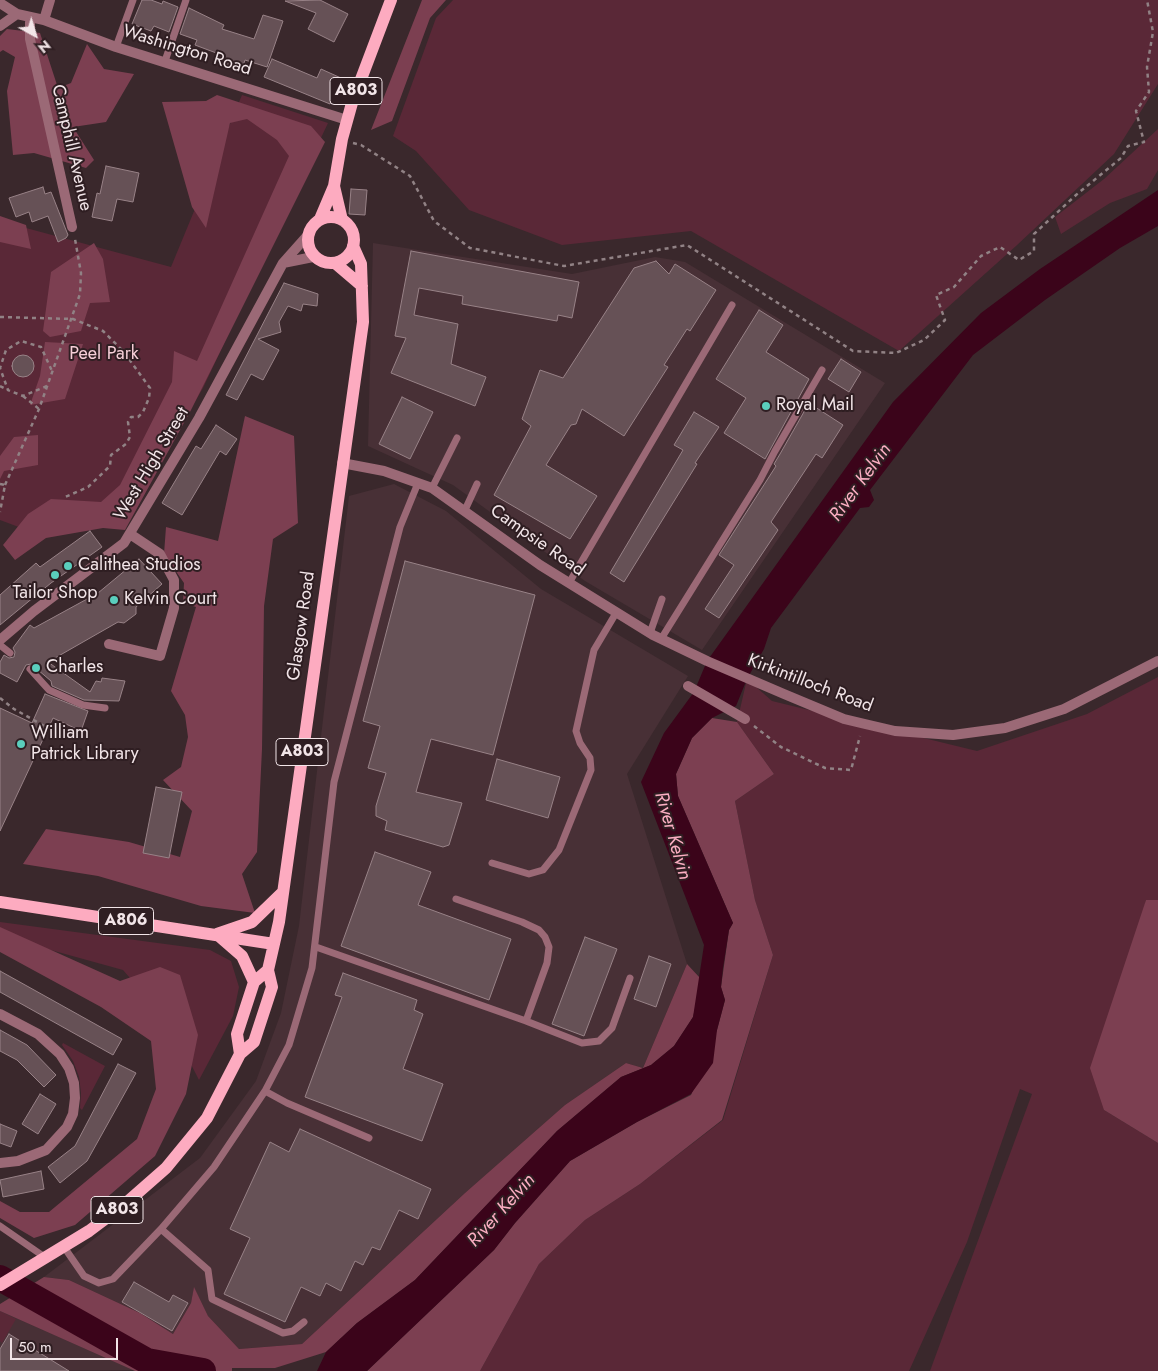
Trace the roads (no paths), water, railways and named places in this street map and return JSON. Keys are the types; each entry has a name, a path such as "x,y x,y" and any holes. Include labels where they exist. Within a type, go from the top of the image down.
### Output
{"main road":[{"name":"A803","path":"320,219 334,186 347,120 392,0"},
{"name":"A803","path":"334,186 342,220"},
{"path":"328,217 342,220 352,231 353,246 347,258 327,264 314,257 308,247 307,236 312,226 320,219 328,217"},
{"name":"Glasgow Road","path":"0,1285 64,1247 125,1204 166,1168 207,1118 240,1054 254,1042 272,987 268,970 283,892 363,322 361,264 353,246"},
{"path":"335,263 362,286"},
{"path":"254,982 242,956 217,934 252,922 283,892"},
{"name":"A806","path":"0,902 274,944"},
{"path":"240,1054 237,1034 254,982 268,970"}],"street":[{"path":"44,20 50,0"},
{"name":"Washington Road","path":"0,3 17,14 44,20 116,47 166,61 347,120"},
{"path":"0,26 17,14"},
{"name":"Camphill Avenue","path":"30,17 30,39 72,227"},
{"name":"West High Street","path":"0,640 34,610 111,554 130,534 199,418 283,263 307,236"},
{"path":"283,263 314,257"},
{"name":"Campsie Road","path":"342,463 384,471 432,488 569,583 616,613 661,639 707,661"},
{"path":"109,644 160,656 174,608 174,580 160,554 130,534"},
{"name":"Kirkintilloch Road","path":"707,661 844,719 895,731 953,735 1005,728 1064,710 1158,661"},
{"path":"688,686 745,720"},
{"path":"0,1014 38,1034 60,1054 69,1068 74,1083 75,1098 73,1114 67,1127 46,1150 18,1162 0,1162"}],"lane":[{"path":"116,47 133,0"},
{"path":"166,61 186,0"},
{"path":"569,583 732,305"},
{"path":"661,639 760,480 774,451 822,370"},
{"path":"432,488 457,438"},
{"path":"64,1247 84,1276 92,1281 107,1282 119,1274 161,1229 214,1167 266,1091 288,1045 312,968 316,947 334,782 400,527 418,483"},
{"path":"465,510 477,484"},
{"path":"650,633 662,599"},
{"path":"492,863 529,874 543,870 560,850 591,770 590,758 580,744 576,731 594,650 616,613"},
{"path":"0,645 10,653"},
{"path":"30,669 49,690 83,705 105,708"},
{"path":"456,899 522,922 538,930 545,937 549,948 547,963 526,1021"},
{"path":"316,947 526,1021 582,1043 599,1041 612,1028 630,978"},
{"path":"266,1091 286,1103 369,1138"},
{"path":"0,1226 46,1258"},
{"path":"161,1229 208,1270 212,1299 283,1334 293,1331 304,1322"}],"water":[{"name":"River Kelvin","path":"1158,190 1158,226 1120,248 1045,300 973,355 870,490 874,500 869,507 860,508 771,628 764,649 747,679 736,706 712,718 692,738 676,774 678,796 733,923 729,930 723,968 721,987 725,1000 717,1030 713,1063 691,1094 637,1122 570,1161 515,1223 494,1250 367,1371 317,1371 326,1352 357,1323 415,1280 557,1131 621,1077 651,1065 674,1046 693,1017 704,945 641,782 664,733 694,692 707,661 893,402 981,313 1040,269"}],"waterway":[{"path":"0,1278 147,1361 203,1371"}],"place":[{"name":"Royal Mail","path":"766,406"},
{"name":"Calithea Studios","path":"68,566"},
{"name":"Tailor Shop","path":"55,575"},
{"name":"Kelvin Court","path":"114,600"},
{"name":"Charles","path":"36,668"},
{"name":"William Patrick Library","path":"21,744"}],"park label":[{"name":"Peel Park","path":"104,355"}]}
